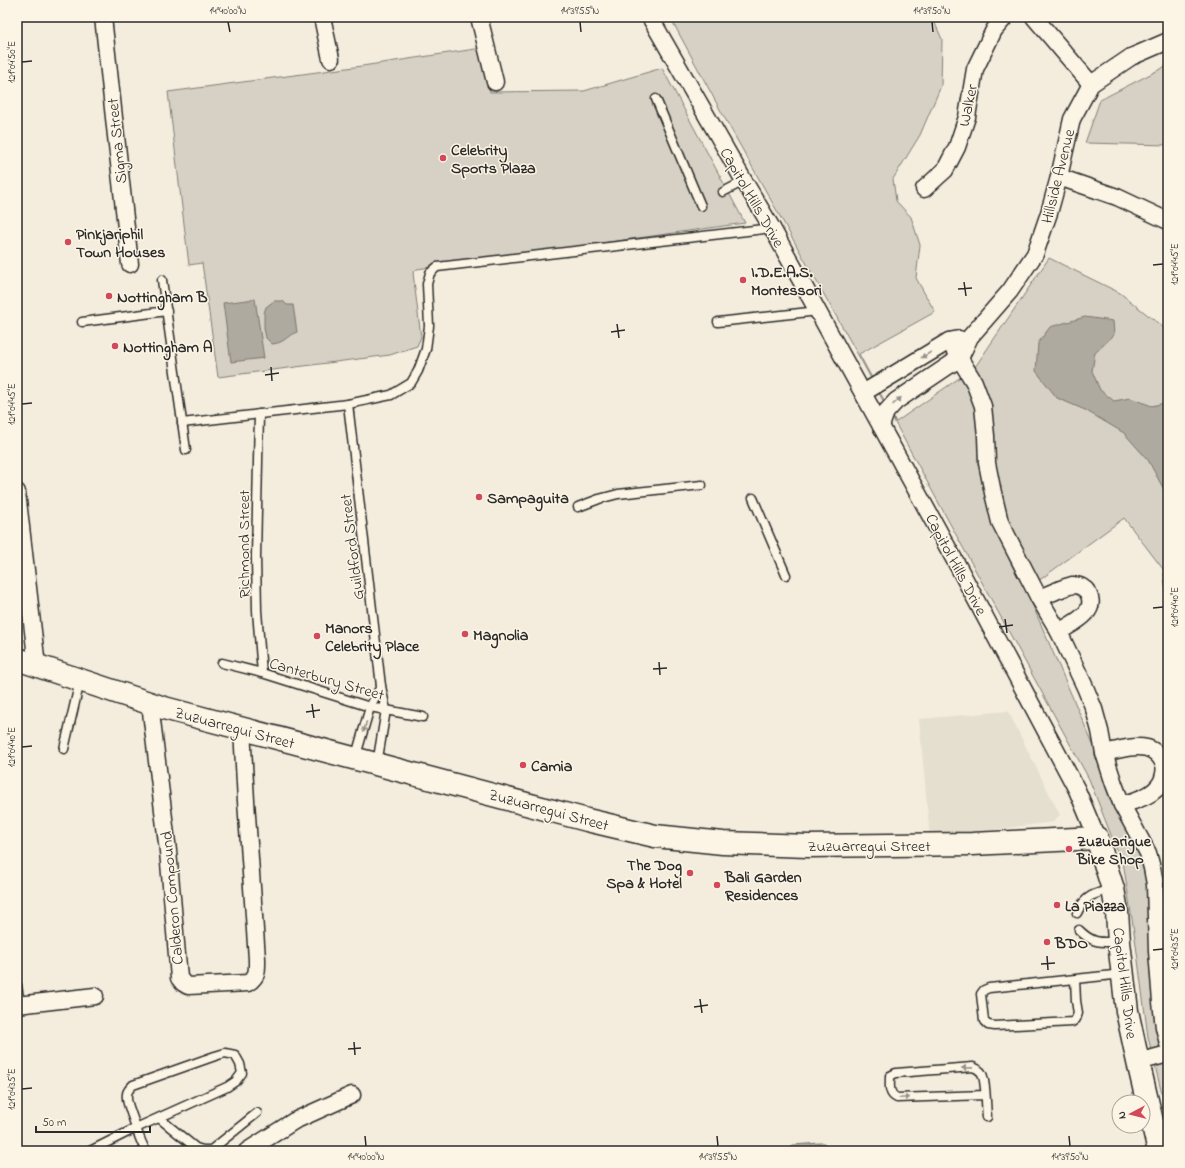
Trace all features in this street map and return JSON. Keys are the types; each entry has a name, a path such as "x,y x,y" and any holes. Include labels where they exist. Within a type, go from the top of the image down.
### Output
{"street":[{"name":"Sigma Street","path":"103,17 130,264"},
{"path":"322,17 331,59"},
{"path":"479,17 495,82"},
{"name":"Capitol Hills Drive","path":"650,17 772,228 937,526 1077,790 1098,838 1113,889 1118,912 1119,942 1127,1010 1159,1151"},
{"name":"Walker","path":"924,189 945,170 957,147 967,117 975,69 994,30 1005,17"},
{"path":"1034,17 1091,84"},
{"name":"Hillside Avenue","path":"960,358 970,337 1010,291 1035,254 1060,178 1072,118 1091,84 1131,57 1168,41"},
{"path":"1060,178 1117,197 1168,221"},
{"path":"863,393 949,341 970,337"},
{"path":"949,341 974,382 983,406 987,462 1000,522 1039,598 1059,632 1085,687 1094,709 1104,753 1114,784 1122,805 1148,853 1155,884 1163,951 1164,1027 1168,1044"},
{"path":"881,426 886,412 896,400 960,358"},
{"path":"17,492 27,663"},
{"path":"1039,598 1072,585 1081,586 1087,590 1090,597 1091,606 1086,614 1059,632"},
{"name":"Zuzuarregui Street","path":"27,663 150,704 587,820 655,836 723,843 808,846 972,844 1098,838"},
{"name":"Calderon Compound","path":"150,704 168,851 178,978 188,986 248,983 257,973 242,729"},
{"path":"1104,753 1128,748 1149,748 1161,758 1165,767 1163,778 1165,784 1142,798 1122,805"},
{"path":"18,1004 95,996"},
{"path":"1138,1062 1168,1054"},
{"path":"247,1151 294,1122 352,1095"}],"lane":[{"path":"656,99 701,206"},
{"path":"723,192 744,180"},
{"path":"182,423 348,404 391,395 411,383 418,371 426,349 429,326 427,284 430,274 437,267 772,228"},
{"path":"162,280 186,450"},
{"path":"82,322 166,311"},
{"path":"718,322 818,311"},
{"name":"Guildford Street","path":"348,404 381,686 386,710 376,764"},
{"name":"Richmond Street","path":"259,414 256,557 257,611 262,673"},
{"path":"578,507 618,494 702,485"},
{"path":"753,498 786,575"},
{"name":"Canterbury Street","path":"222,663 262,673 370,707 423,717"},
{"path":"64,749 80,681"},
{"path":"355,759 370,707 381,686"},
{"path":"1077,913 1080,906 1093,894 1113,889"},
{"path":"1079,930 1092,941 1119,942"},
{"path":"1075,979 1078,1013 1072,1022 995,1026 988,1025 984,1021 982,994 984,990 989,988 1075,979 1123,974"},
{"path":"17,985 18,1004"},
{"path":"90,1151 103,1149 136,1128 227,1087 236,1081 242,1073 240,1064 235,1055 225,1054 216,1056 133,1085 128,1091 127,1099 136,1128 141,1144 146,1151"},
{"path":"985,1095 897,1098 891,1093 890,1076 896,1073 973,1067 980,1071 984,1077 987,1117"},
{"path":"159,1118 196,1148 211,1150 257,1113"}],"shaded area":[{"path":"670,17 932,17 942,39 941,86 920,135 893,179 896,201 911,217 920,245 916,278 935,312 859,354 896,422 975,367 1049,258 1120,293 1168,331 1168,608 1163,569 1124,518 1026,590 1146,870 1168,1056 1168,1119 1148,1037 1124,868 1089,779 862,362 723,115"},
{"name":"Celebrity Sports Plaza","path":"482,48 490,92 584,91 662,68 745,223 417,269 413,273 421,337 417,346 390,355 218,377 202,263 189,265 168,92"},
{"path":"1168,65 1168,145 1085,143 1100,100"},
{"path":"255,299 264,358 231,362 223,303"},
{"path":"274,301 283,301 287,305 293,305 297,332 290,335 283,341 272,344 266,338 264,313 266,307"},
{"path":"1085,317 1113,321 1114,335 1095,353 1092,371 1100,390 1114,401 1130,398 1152,406 1168,402 1168,497 1148,460 1124,433 1085,410 1057,398 1036,371 1038,343 1050,327"},
{"path":"1008,711 1060,815 1053,822 930,838 919,719"},
{"path":"824,1143 826,1149 822,1151 791,1151 790,1147 793,1145"}],"place":[{"name":"Celebrity Sports Plaza","path":"443,158"},
{"name":"Pinkjariphil Town Houses","path":"68,242"},
{"name":"I.D.E.A.S. Montessori","path":"743,280"},
{"name":"Nottingham B","path":"109,296"},
{"name":"Nottingham A","path":"115,346"},
{"name":"Sampaguita","path":"479,497"},
{"name":"Magnolia","path":"465,634"},
{"name":"Manors Celebrity Place","path":"317,636"},
{"name":"Camia","path":"523,765"},
{"name":"Zuzuarigue Bike Shop","path":"1069,849"},
{"name":"The Dog Spa & Hotel","path":"690,873"},
{"name":"Bali Garden Residences","path":"717,885"},
{"name":"La Piazza","path":"1057,905"},
{"name":"BDO","path":"1047,942"}]}
